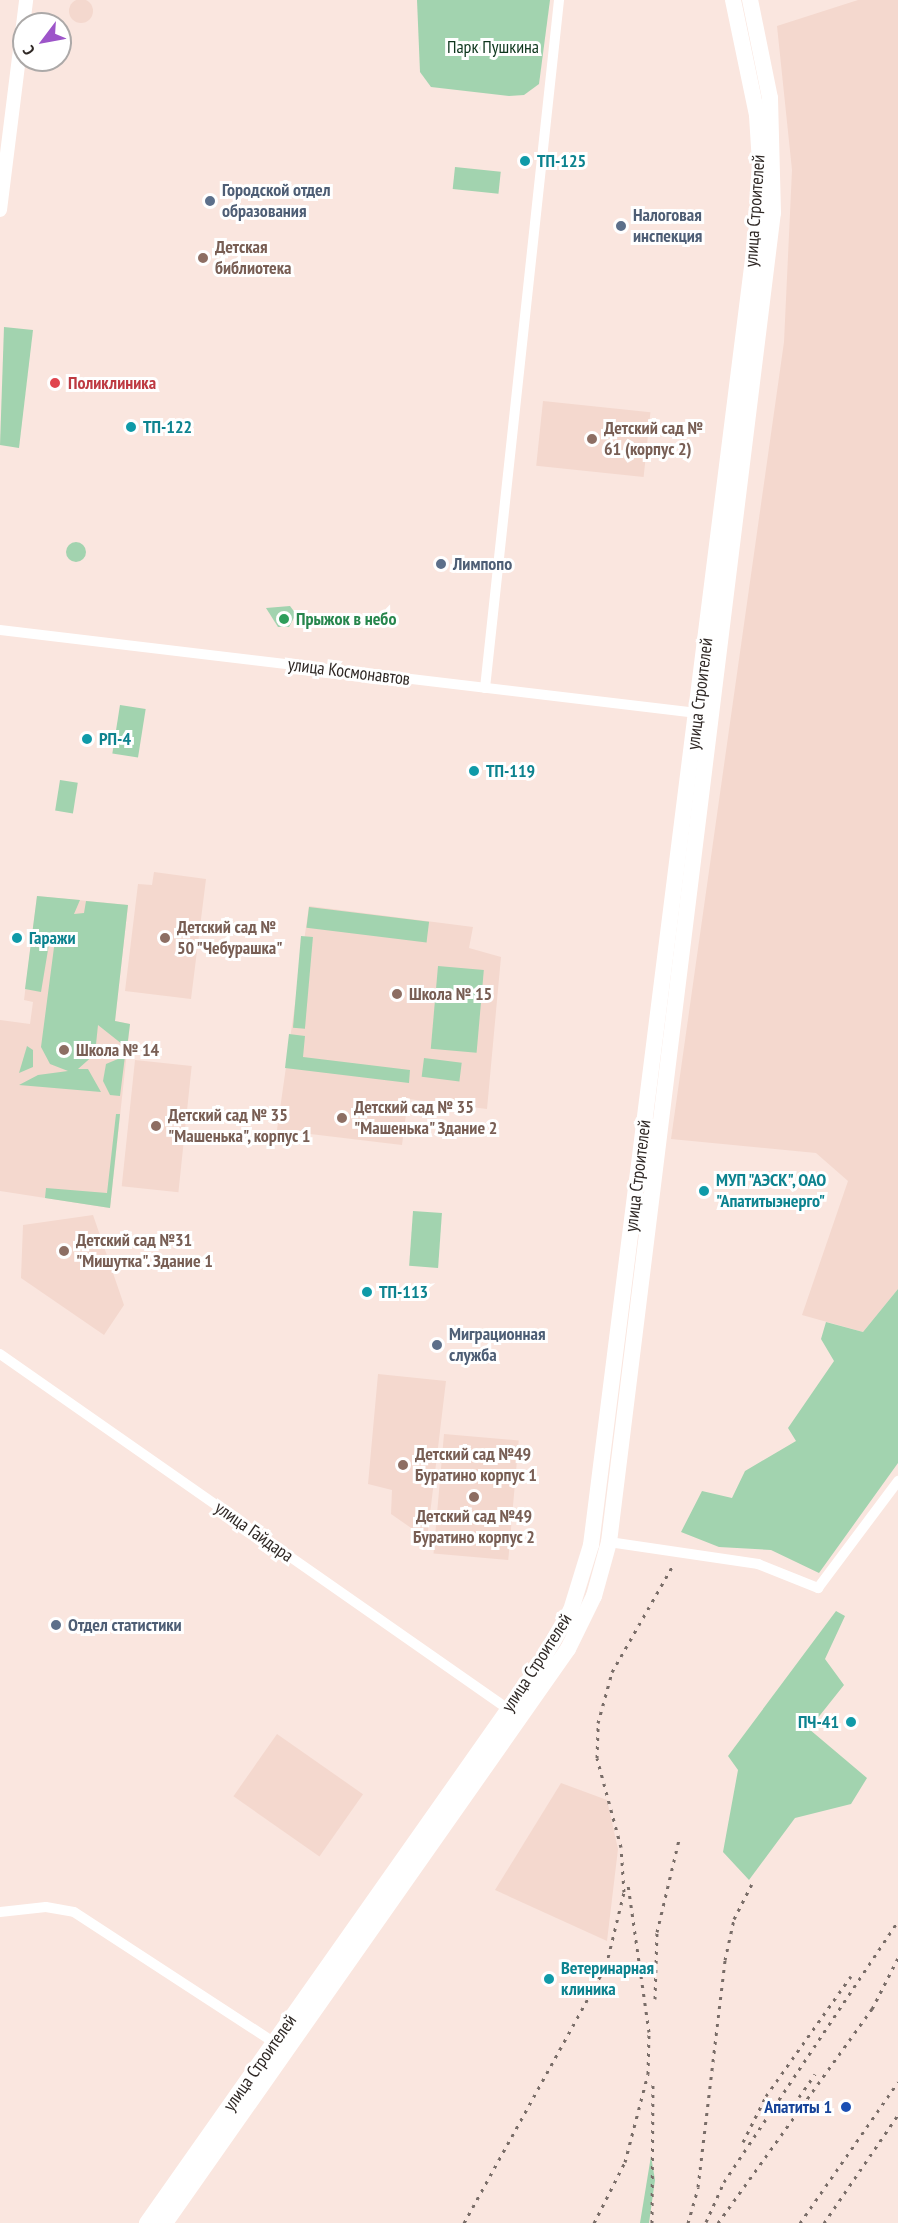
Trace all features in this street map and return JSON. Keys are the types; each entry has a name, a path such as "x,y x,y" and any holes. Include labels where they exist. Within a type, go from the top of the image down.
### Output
{"main road":[{"name":"улица Строителей","path":"731,502 761,179 752,78 733,0"},
{"name":"улица Строителей","path":"514,1714 561,1630 580,1589 591,1545 622,1367 731,502 775,180 770,98 750,0"},
{"name":"улица Строителей","path":"156,2221 514,1714 583,1624 609,1542 622,1367"}],"street":[{"path":"0,210 26,0"},
{"path":"485,688 559,0"},
{"name":"улица Космонавтов","path":"0,630 705,713"},
{"name":"улица Гайдара","path":"0,1354 514,1714"},
{"path":"609,1542 758,1564 818,1588 898,1481"},
{"path":"0,1911 46,1906 74,1912 281,2047"}],"shaded area":[{"path":"76,0 86,0 92,6 92,16 86,22 76,22 72,18 72,12 69,12 70,6"},
{"path":"858,0 898,0 898,1289 863,1332 802,1315 848,1181 816,1153 671,1139 784,342 792,170 777,26"},
{"name":"Детский сад № 61 (корпус 2)","path":"543,401 650,412 644,477 536,466"},
{"name":"Детский сад № 50 \"Чебурашка\"","path":"154,872 206,879 191,999 125,991 138,884 152,885"},
{"name":"Школа № 14","path":"37,896 128,905 115,1021 130,1024 110,1208 0,1191 0,1020 30,1024 33,1002 24,1000"},
{"name":"Школа № 15","path":"309,906 473,927 469,948 501,957 487,1109 408,1099 402,1145 277,1130"},
{"name":"Детский сад № 35 \"Машенька\", корпус 1","path":"135,1060 192,1066 178,1192 122,1186"},
{"name":"Детский сад №31 \"Мишутка\". Здание 1","path":"93,1215 124,1305 104,1335 21,1278 23,1225"},
{"name":"Детский сад №49 Буратино корпус 1","path":"378,1374 446,1381 427,1539 391,1514 392,1490 368,1484"},
{"name":"Детский сад №49 Буратино корпус 2","path":"444,1434 519,1441 508,1560 434,1554"},
{"path":"277,1734 363,1794 319,1856 233,1796"},
{"path":"561,1783 607,1800 618,1849 607,1941 495,1890"}],"green space":[{"name":"Парк Пушкина","path":"417,0 550,0 539,84 524,95 509,96 431,87 420,72"},
{"path":"455,167 501,172 498,194 453,189"},
{"path":"4,327 33,330 19,448 0,445"},
{"path":"76,542 83,545 86,552 83,559 76,562 69,559 66,552 69,545"},
{"name":"Прыжок в небо","path":"290,606 296,614 289,627 278,627 266,608"},
{"path":"120,705 146,709 138,757 112,753"},
{"path":"60,780 78,783 73,813 55,811"},
{"path":"37,896 80,900 74,914 84,913 86,901 128,905 115,1021 130,1024 127,1048 98,1025 95,1054 78,1069 88,1069 101,1092 19,1085 38,1075 68,1071 50,1064 41,1047 56,932 51,932 41,992 25,989"},
{"path":"309,907 429,922 427,943 306,928"},
{"path":"301,936 313,937 305,1029 293,1028"},
{"path":"438,966 484,970 477,1053 431,1049"},
{"path":"289,1034 305,1036 303,1057 410,1070 409,1083 285,1068"},
{"path":"27,1046 33,1050 33,1067 19,1073"},
{"path":"125,1056 120,1096 110,1095 103,1081 106,1064"},
{"path":"424,1058 462,1063 459,1081 422,1077"},
{"path":"116,1114 120,1114 110,1208 45,1198 46,1188 107,1193"},
{"path":"413,1211 442,1213 438,1268 409,1266"},
{"path":"898,1289 898,1463 819,1573 771,1550 719,1547 681,1532 702,1491 732,1498 745,1471 796,1441 788,1428 834,1361 821,1339 826,1322 863,1332"},
{"path":"836,1611 845,1616 825,1659 844,1685 809,1729 867,1778 851,1804 795,1818 749,1880 723,1852 738,1770 728,1756"},
{"path":"651,2156 655,2180 649,2223 640,2223"}],"railway":[{"path":"464,2223 606,1966 624,1892 621,1847 597,1758 598,1723 612,1672 672,1567"},
{"path":"655,1999 657,1932 679,1840"},
{"path":"688,2223 698,2187 725,1960 734,1919 752,1884"},
{"path":"594,2223 625,2162 648,2074 649,2032 628,1885"},
{"path":"706,2222 724,2182 898,1921"},
{"path":"718,2223 872,2009 898,1958"},
{"path":"743,2142 766,2096 851,1976"},
{"path":"799,2097 815,2074"},
{"path":"800,2223 898,2082"},
{"path":"652,2223 653,2083"},
{"path":"824,2223 898,2115"}],"place":[{"name":"ТП-125","path":"525,161"},
{"name":"Городской отдел образования","path":"210,201"},
{"name":"Налоговая инспекция","path":"621,226"},
{"name":"Детская библиотека","path":"203,258"},
{"name":"Поликлиника","path":"55,383"},
{"name":"ТП-122","path":"131,427"},
{"name":"Детский сад № 61 (корпус 2)","path":"592,439"},
{"name":"Лимпопо","path":"441,564"},
{"name":"Прыжок в небо","path":"284,619"},
{"name":"РП-4","path":"87,739"},
{"name":"ТП-119","path":"474,771"},
{"name":"Гаражи","path":"17,938"},
{"name":"Детский сад № 50 \"Чебурашка\"","path":"165,938"},
{"name":"Школа № 15","path":"397,994"},
{"name":"Школа № 14","path":"64,1050"},
{"name":"Детский сад № 35 \"Машенька\" Здание 2","path":"342,1118"},
{"name":"Детский сад № 35 \"Машенька\", корпус 1","path":"156,1126"},
{"name":"МУП \"АЭСК\", ОАО \"Апатитыэнерго\"","path":"704,1191"},
{"name":"Детский сад №31 \"Мишутка\". Здание 1","path":"64,1251"},
{"name":"ТП-113","path":"367,1292"},
{"name":"Миграционная служба","path":"437,1345"},
{"name":"Детский сад №49 Буратино корпус 1","path":"403,1465"},
{"name":"Детский сад №49 Буратино корпус 2","path":"474,1497"},
{"name":"Отдел статистики","path":"56,1625"},
{"name":"ПЧ-41","path":"851,1722"},
{"name":"Ветеринарная клиника","path":"549,1979"},
{"name":"Апатиты 1","path":"846,2107"}]}
